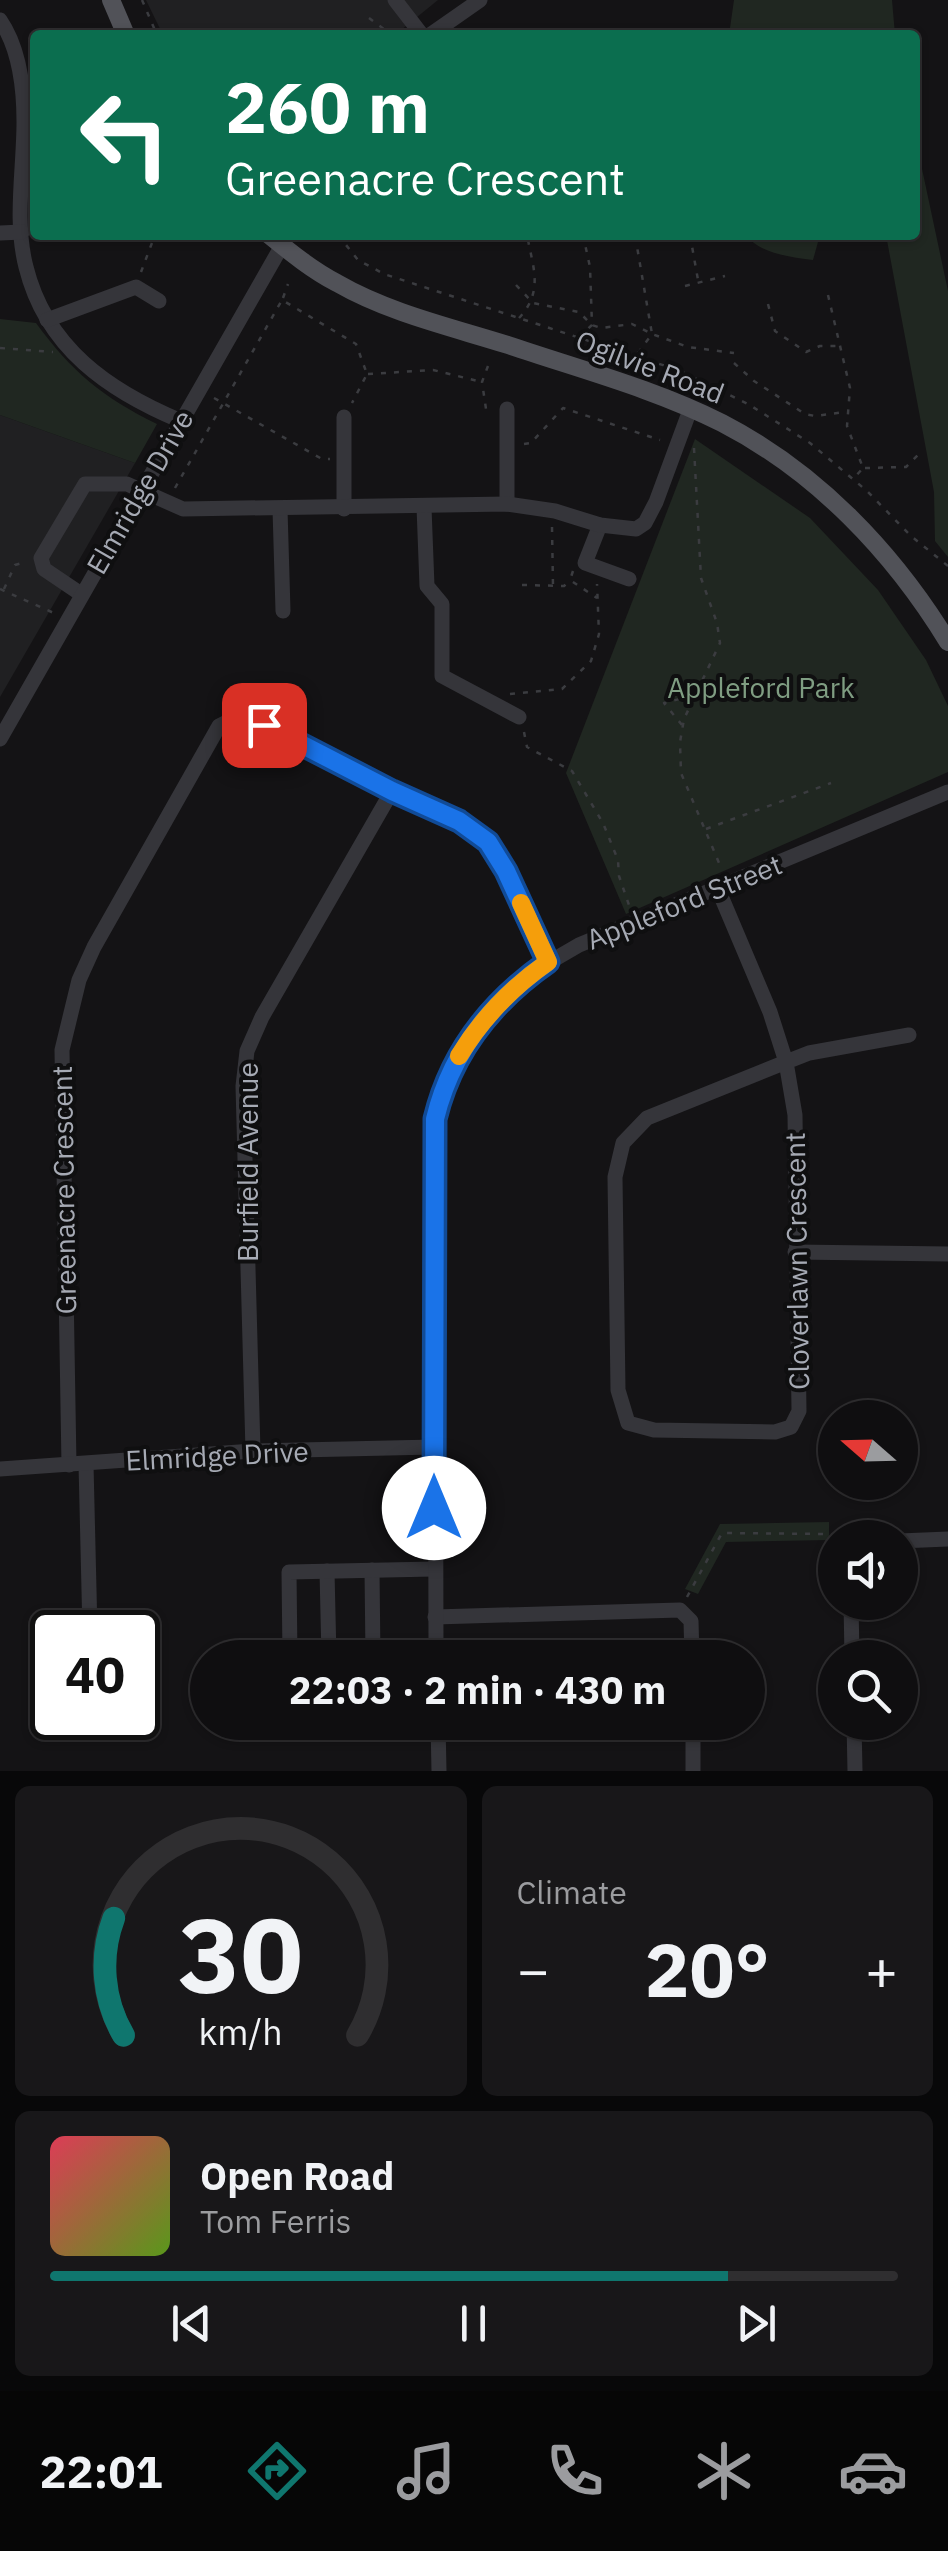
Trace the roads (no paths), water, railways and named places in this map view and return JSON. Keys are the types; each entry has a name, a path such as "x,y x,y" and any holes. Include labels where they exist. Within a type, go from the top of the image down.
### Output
{"main road":[{"path":"111,0 124,30"},
{"name":"Ogilvie Road","path":"282,240 334,282 390,308 616,381 743,435 824,493 888,558 920,597 948,642"}],"street":[{"path":"395,0 418,30"},
{"path":"437,30 480,0"},
{"path":"0,20 18,62 30,154 22,232 25,265 48,320 98,378 136,402 182,422"},
{"path":"0,233 22,232"},
{"name":"Elmridge Drive","path":"0,739 4,721 182,422 279,240"},
{"path":"48,320 136,287 159,301"},
{"path":"507,409 507,504"},
{"path":"81,594 44,569 41,558 85,484 127,484 183,509 507,504 556,511 629,530 646,522 690,410"},
{"path":"344,417 344,509"},
{"path":"424,507 427,586 442,604 442,676 520,718"},
{"path":"280,510 284,610"},
{"path":"600,525 585,563 629,579"},
{"name":"Greenacre Crescent","path":"68,1466 62,1050 79,980 94,946 219,726 231,720 264,725 459,821 488,842 506,871 548,962"},
{"name":"Burfield Avenue","path":"253,1452 243,1086 247,1051 262,1017 392,791"},
{"name":"Appleford Street","path":"436,1640 435,1119 451,1069 471,1037 515,985 548,962 579,945 948,792"},
{"name":"Cloverlawn Crescent","path":"723,887 786,1062 795,1115 800,1411 791,1428 775,1432 654,1430 628,1423 618,1390 617,1351 614,1177 622,1143 647,1118 786,1062"},
{"path":"786,1062 808,1054 909,1035"},
{"path":"795,1252 948,1254"},
{"name":"Elmridge Drive","path":"0,1468 253,1452 434,1447"},
{"path":"86,1464 89,1610"},
{"path":"918,1540 948,1539"},
{"path":"290,1640 289,1572 434,1569"},
{"path":"372,1570 373,1640"},
{"path":"327,1571 329,1640"},
{"path":"435,1617 680,1610 691,1622 692,1640"},
{"path":"438,1740 439,1771"},
{"path":"693,1740 694,1771"},
{"path":"855,1740 856,1771"}],"park label":[{"name":"Appleford Park","path":"761,688"}]}
